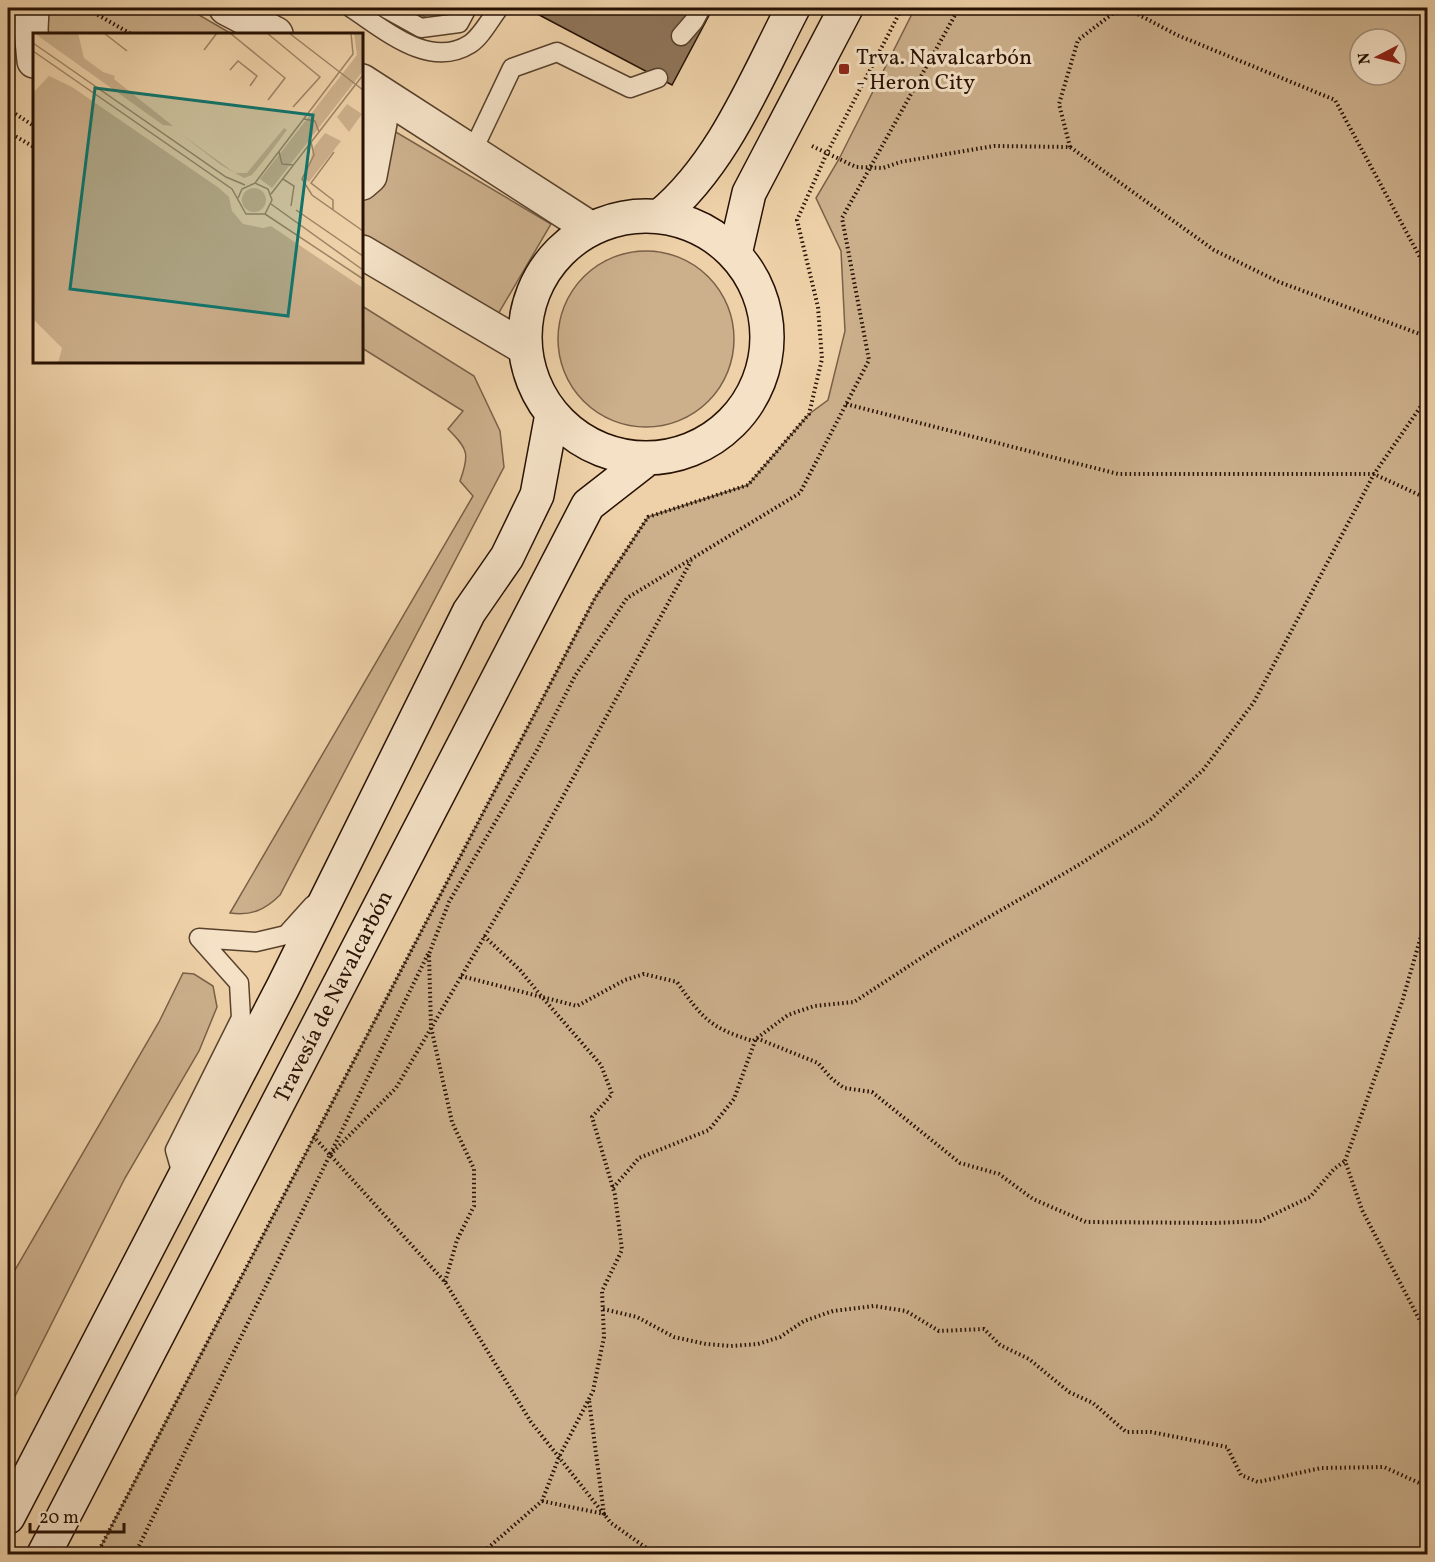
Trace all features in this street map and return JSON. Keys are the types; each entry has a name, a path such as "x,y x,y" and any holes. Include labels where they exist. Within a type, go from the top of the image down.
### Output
{"street":[{"path":"32,8 33,51"},
{"path":"226,8 274,33"},
{"path":"660,216 681,199 721,142 793,8"},
{"path":"735,254 749,193 846,8"},
{"path":"8,46 33,60"},
{"path":"363,82 590,228"},
{"path":"363,83 380,123 370,176 363,182"},
{"path":"636,216 660,216 688,222 713,235 735,254 755,283 766,316 767,351 758,385 739,415 713,439 681,454 647,459 611,453 600,448 579,438 552,414 536,386 525,348 528,312 540,278 561,250 590,228 612,220 636,216"},
{"path":"363,253 525,348"},
{"path":"8,1516 283,987 332,884 469,612 507,557 537,495 552,414"},
{"name":"Travesía de Navalcarbón","path":"44,1554 582,516 588,506 647,459"}],"lane":[{"path":"351,8 416,49 448,51 471,44 499,8"},
{"path":"385,8 421,28 459,23 467,8"},
{"path":"681,36 694,21 701,8"},
{"path":"472,152 512,68 557,52 630,88 658,78"},
{"path":"183,1178 175,1150 241,1018 238,983 199,938 255,942 286,935 332,884"}],"path":[{"path":"86,8 129,33"},
{"path":"97,1554 595,598 648,517 748,485 809,414 822,359 818,307 797,220 827,153 902,8"},
{"path":"135,1554 429,954 449,902 537,750 575,676 627,598 800,494 869,360 842,218 959,8"},
{"path":"1070,147 1059,104 1078,40 1120,8"},
{"path":"1126,8 1207,48 1335,100 1428,272"},
{"path":"8,110 33,125"},
{"path":"8,132 33,146"},
{"path":"812,146 856,167 883,168 900,162 994,146 1070,147 1214,250 1279,282 1428,337"},
{"path":"461,976 577,1006 625,980 644,974 676,982 699,1015 723,1032 753,1041 788,1015 814,1005 854,1002 941,945 1077,866 1151,819 1203,770 1254,702 1374,474 1428,396"},
{"path":"846,404 1118,474 1374,474 1428,499"},
{"path":"330,1155 396,1088 484,936 692,560"},
{"path":"756,1038 818,1063 832,1079 844,1088 872,1092 960,1163 999,1174 1033,1198 1086,1222 1260,1221 1310,1197 1334,1169 1345,1161 1402,1002 1428,912"},
{"path":"481,1554 542,1501 559,1457 589,1399 604,1337 602,1292 622,1250 613,1188 592,1117 612,1094 601,1065 520,970 484,936"},
{"path":"429,954 431,1027 452,1122 474,1169 474,1206 458,1240 445,1281"},
{"path":"613,1188 639,1158 709,1130 734,1099 756,1038"},
{"path":"313,1136 445,1281 531,1422 611,1523 655,1554"},
{"path":"1345,1161 1362,1210 1428,1336"},
{"path":"603,1309 637,1317 675,1337 706,1344 731,1346 758,1344 780,1336 804,1321 833,1311 874,1306 906,1311 939,1331 984,1329 1000,1345 1029,1359 1069,1392 1093,1403 1126,1432 1151,1432 1227,1447 1241,1474 1258,1482 1321,1468 1384,1467 1428,1487"},
{"path":"589,1399 604,1514"},
{"path":"542,1501 604,1514"}],"shaded area":[{"path":"8,8 187,8 230,33 33,33 33,39 8,24"},
{"path":"406,8 456,8 449,16 434,21"},
{"path":"915,8 1427,8 1427,1554 97,1554 595,598 648,517 748,485 809,414 828,400 845,331 841,251 816,198 839,159"},
{"path":"363,113 551,224 497,316 363,236"},
{"path":"646,251 680,258 695,266 708,277 719,290 727,305 734,339 727,373 719,388 708,401 695,412 680,420 646,427 612,420 597,412 584,401 573,388 565,373 558,339 565,305 573,290 584,277 597,266 612,258"},
{"path":"363,307 474,376 500,431 504,467 280,895 269,905 257,911 245,914 230,913 473,496 460,481 465,464 465,452 460,442 448,429 463,411 363,349"},
{"path":"183,973 194,974 213,986 217,1007 199,1051 125,1178 8,1410 8,1282 159,1022"}],"building":[{"path":"526,8 713,8 672,85"},
{"path":"724,8 738,8 735,13"}],"place":[{"name":"Trva. Navalcarbón - Heron City","path":"844,69"}]}
